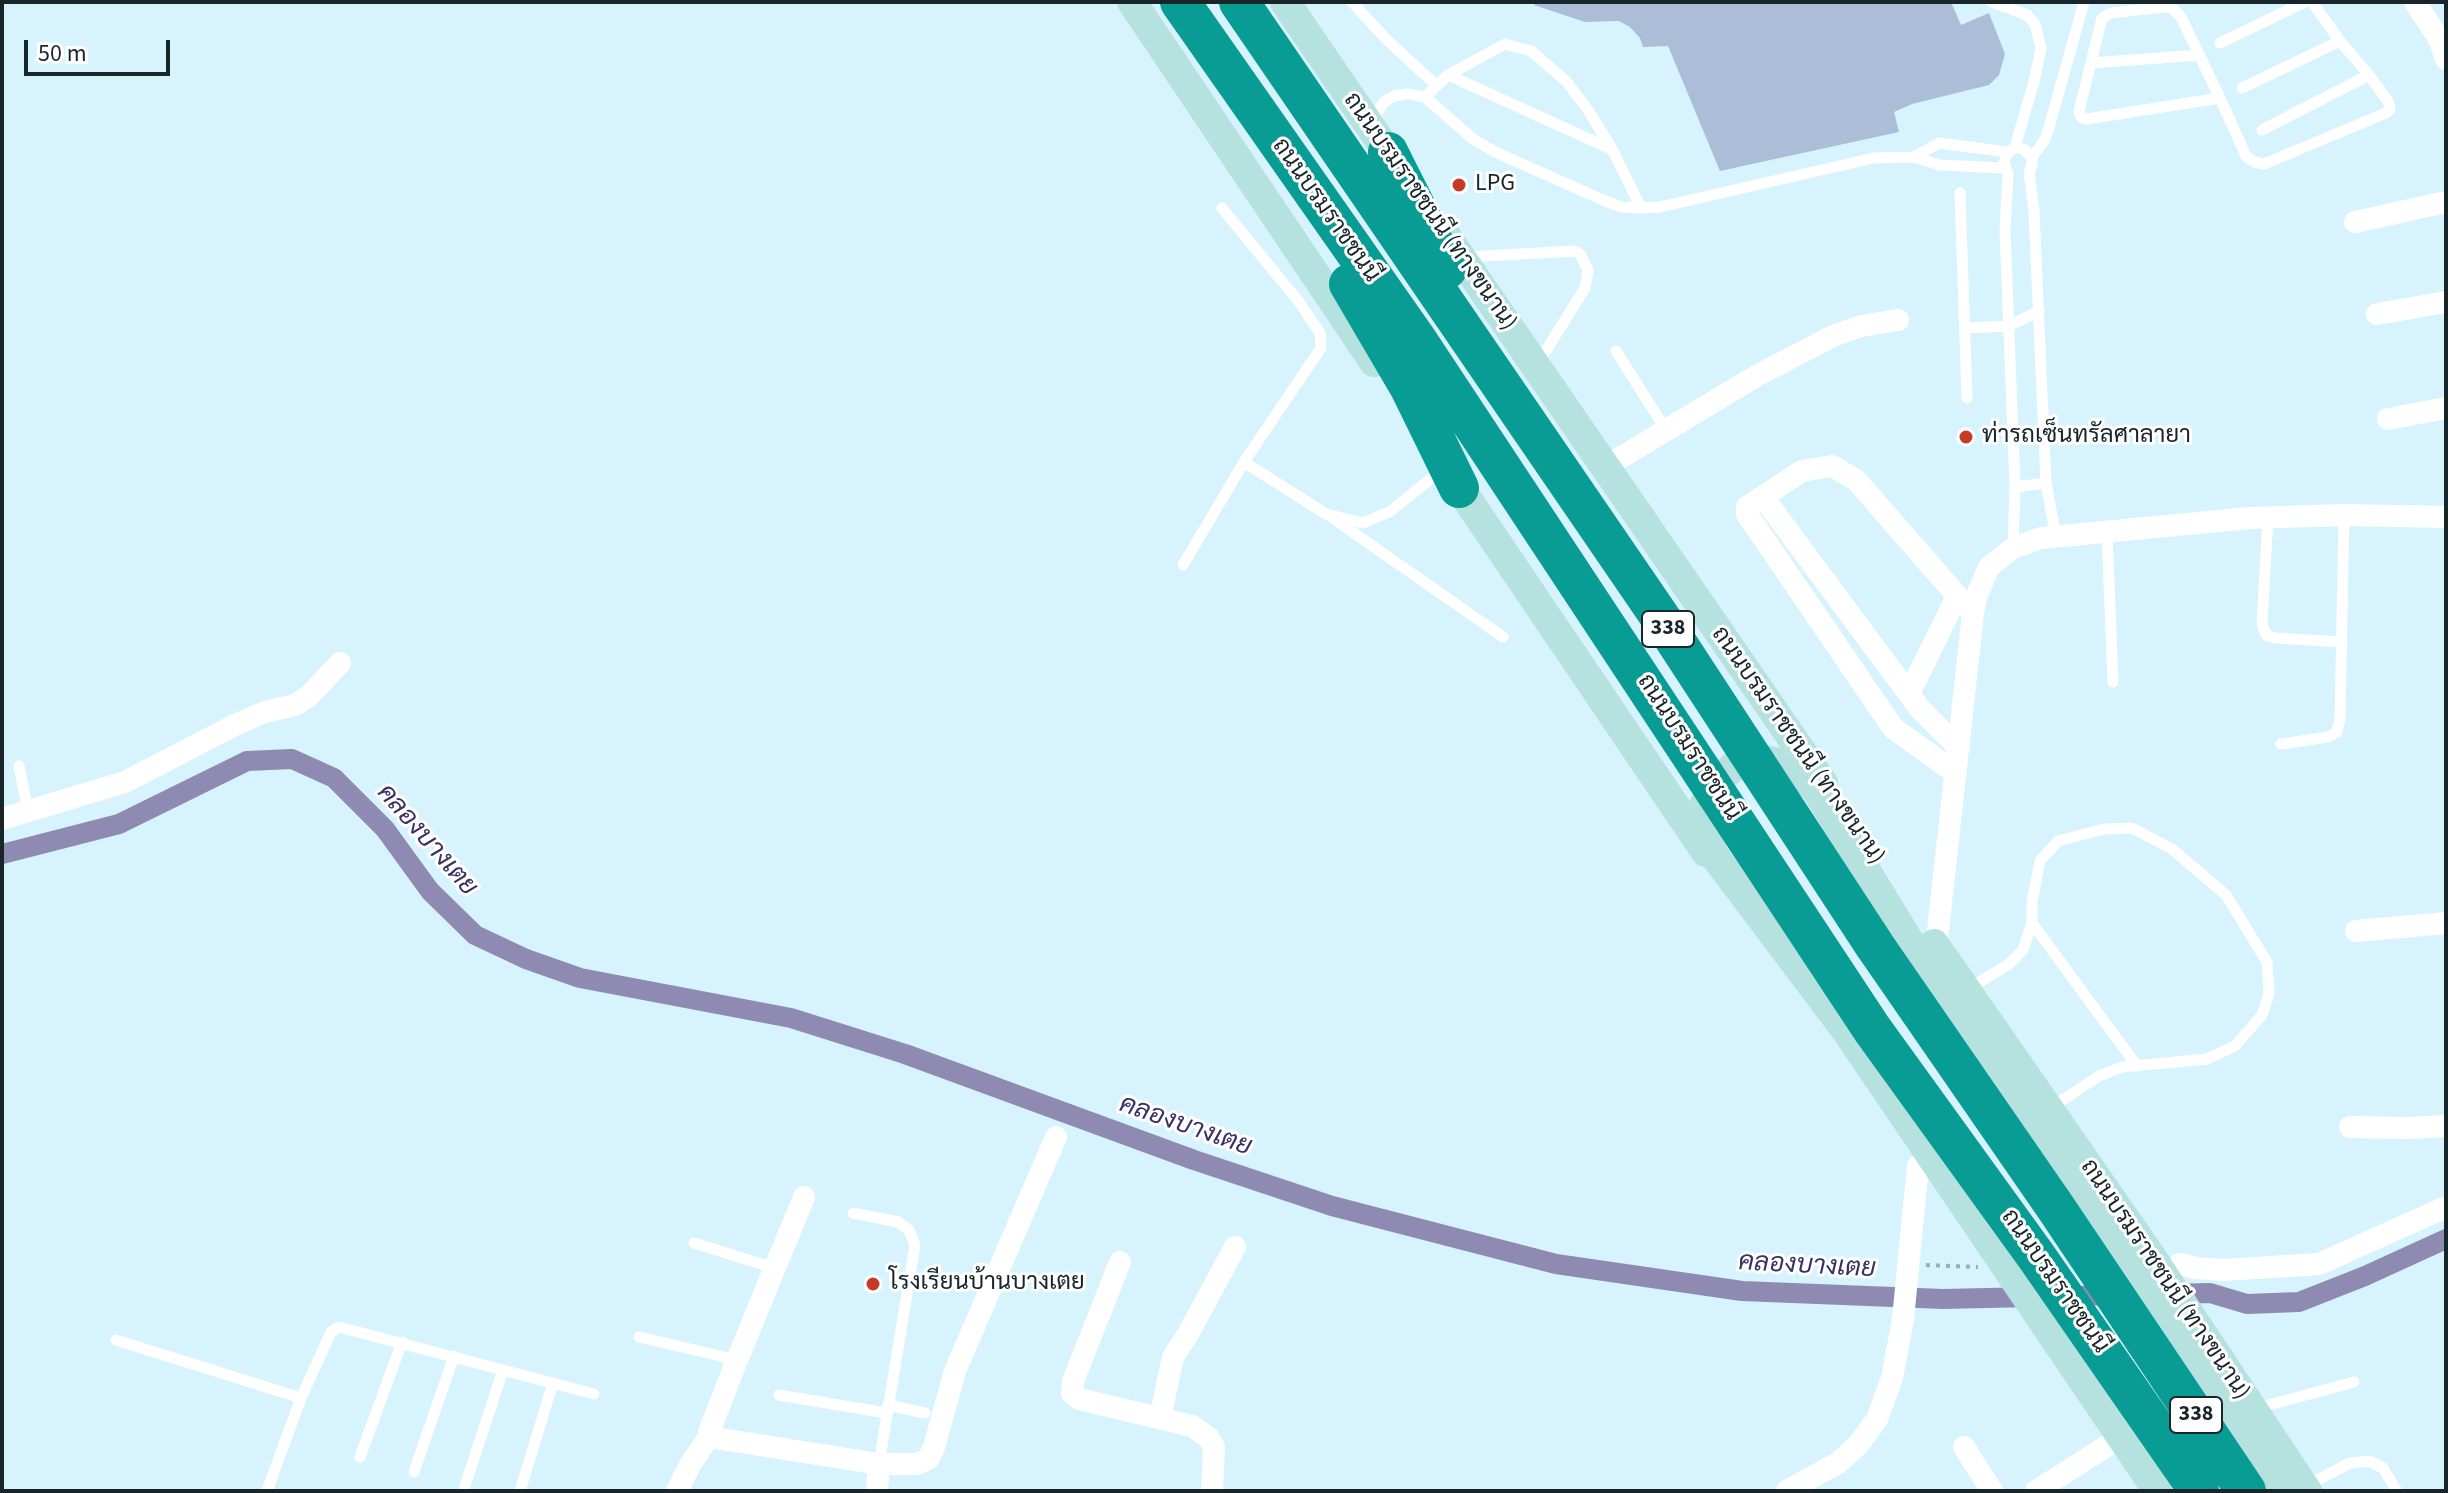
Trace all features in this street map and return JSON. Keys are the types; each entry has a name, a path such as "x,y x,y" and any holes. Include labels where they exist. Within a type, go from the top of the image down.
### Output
{"highway":[{"name":"ถนนบรมราชชนนี","path":"1180,2 1417,340 1872,1029 2036,1256 2091,1363 2199,1491"},
{"name":"ถนนบรมราชชนนี","path":"1239,2 1660,617 1875,946 2091,1260 2168,1330 2246,1491"},
{"path":"1265,126 1357,299 1410,388 1452,477"},
{"path":"1380,140 1512,401"}],"main road":[{"path":"1132,2 2137,1491"},
{"name":"ถนนบรมราชชนนี (ทางขนาน)","path":"1285,2 2148,1252 2168,1330 2252,1410 2296,1490"},
{"path":"2158,1491 2091,1363 1714,855 1704,822 1705,804 1718,780 1738,763 1764,760 1784,764 1816,789 1932,979 2168,1330 2296,1490"}],"street":[{"path":"2415,2 2439,39 2446,59"},
{"path":"2355,222 2446,202"},
{"path":"2377,314 2446,302"},
{"path":"1605,467 1758,375 1833,336 1861,326 1898,320"},
{"path":"2388,419 2446,408"},
{"path":"1956,773 1893,728 1747,514 1747,507 1802,471 1832,466 1843,471 1856,480 1973,614"},
{"path":"1763,497 1909,694 1959,748"},
{"path":"1936,948 1973,614 1976,597 1989,567 2013,548 2041,538 2268,517 2446,517"},
{"path":"1909,694 1957,596"},
{"path":"1819,619 1843,604"},
{"path":"2,819 125,782 235,725 265,712 295,705 309,696 340,663"},
{"path":"2356,931 2446,923"},
{"path":"2350,1127 2446,1126"},
{"path":"710,1435 879,1464 918,1464 928,1459 955,1371 1056,1137"},
{"path":"1787,1491 1838,1463 1858,1445 1877,1419 1892,1378 1903,1319 1918,1166"},
{"path":"677,1491 710,1435 737,1360 804,1197"},
{"path":"2180,1264 2223,1270 2319,1264 2446,1207"},
{"path":"1160,1418 1173,1357 1235,1247"},
{"path":"1120,1262 1073,1381 1072,1393 1079,1399 1192,1426 1209,1438 1214,1447 1216,1458 1212,1491"},
{"path":"2036,1491 2107,1446"},
{"path":"1964,1447 1992,1491"},
{"path":"877,1491 879,1464"}],"lane":[{"path":"1352,2 1386,39 1437,86"},
{"path":"1380,140 1377,113 1384,102 1408,94 1425,97 1473,139 1495,152 1621,207 1660,207 1858,161 1914,157 1940,165 2006,171 2020,177 2029,172 2032,157 2048,131 2084,2"},
{"path":"2220,43 2305,2"},
{"path":"2220,98 2087,119 2081,117 2079,111 2102,18 2111,13 2172,8 2181,17 2200,55 2220,98 2246,156 2264,164 2390,109 2388,101 2312,2"},
{"path":"2000,3 2027,15 2035,24 2041,48 2035,78 2006,171 2015,487 2013,548"},
{"path":"2242,88 2340,41"},
{"path":"1425,97 1448,75 1505,44 1531,51 1566,81 1588,110 1612,149 1641,208"},
{"path":"2091,63 2200,55"},
{"path":"1448,75 1612,149"},
{"path":"2262,130 2369,75"},
{"path":"1914,157 1939,143 2024,149 2032,157"},
{"path":"2029,172 2033,197 2046,483 2056,537"},
{"path":"1960,193 1967,398"},
{"path":"1183,565 1244,462 1321,348 1320,333 1299,302 1222,208"},
{"path":"1461,258 1574,251 1580,254 1588,270 1585,288 1536,367"},
{"path":"1965,328 2009,326 2039,311"},
{"path":"1616,351 1666,430"},
{"path":"1244,462 1321,510 1503,637"},
{"path":"1321,510 1363,523 1452,477"},
{"path":"2015,487 2046,483"},
{"path":"2281,744 2328,737 2337,732 2340,719 2344,515"},
{"path":"2268,517 2262,624 2266,635 2342,642"},
{"path":"2107,532 2113,682"},
{"path":"19,766 28,812"},
{"path":"1966,991 2009,964 2023,950 2032,923 2032,902 2040,861 2058,841 2104,829 2132,828 2172,849 2226,895 2267,962 2269,994 2262,1015 2235,1046 2207,1059 2122,1067 2099,1076 2048,1110"},
{"path":"2032,923 2137,1066"},
{"path":"853,1213 898,1222 914,1237 915,1245 879,1464"},
{"path":"694,1243 774,1268"},
{"path":"267,1491 301,1398 335,1329 345,1327 594,1394"},
{"path":"639,1337 737,1360"},
{"path":"116,1340 301,1398"},
{"path":"360,1457 402,1342"},
{"path":"414,1472 454,1356"},
{"path":"465,1486 503,1370"},
{"path":"2252,1410 2354,1382"},
{"path":"520,1491 553,1383"},
{"path":"779,1395 925,1413"},
{"path":"2296,1490 2350,1463 2369,1461 2383,1468 2397,1491"}],"building":[{"path":"1535,2 1951,2 1961,25 1989,13 2005,54 1999,75 1989,85 1912,104 1894,112 1899,132 1720,171 1668,46 1643,47 1630,27 1619,21 1585,22 1534,5"}],"waterway":[{"name":"คลองบางเตย","path":"2,854 119,824 247,761 292,759 334,778 385,829 430,891 475,935 526,959 580,978 791,1018 905,1054 1194,1160 1332,1206 1556,1264 1742,1291 1943,1299 2119,1295"},
{"name":"คลองบางเตย","path":"2167,1294 2210,1293 2247,1304 2299,1302 2446,1239"}],"place":[{"name":"LPG","path":"1459,185"},
{"name":"ท่ารถเซ็นทรัลศาลายา","path":"1966,437"},
{"name":"โรงเรียนบ้านบางเตย","path":"873,1284"}]}
